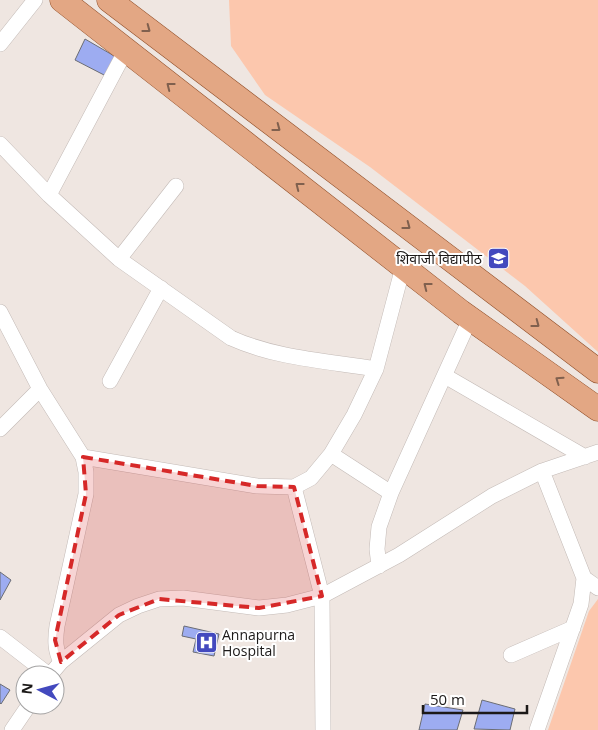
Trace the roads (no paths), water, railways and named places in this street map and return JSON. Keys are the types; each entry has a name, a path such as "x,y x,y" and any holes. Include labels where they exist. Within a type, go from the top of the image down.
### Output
{"main road":[{"path":"62,0 470,319 598,409"},
{"path":"109,0 598,371"}],"street":[{"path":"0,44 35,0"},
{"path":"49,195 126,50"},
{"path":"0,144 49,195 119,259 231,338 251,347 280,354 376,369"},
{"path":"119,259 176,186"},
{"path":"83,457 257,486 294,487 311,478 331,454 354,414 376,369 402,267"},
{"path":"110,382 161,288"},
{"path":"0,312 40,389 83,457 86,472 86,494 55,640 56,653 61,662"},
{"path":"379,566 377,549 379,527 391,493 470,319"},
{"path":"445,376 591,454"},
{"path":"0,429 40,389"},
{"path":"331,454 391,493"},
{"path":"58,665 119,615 159,599 183,598 259,608 287,605 322,596 379,566 492,496 542,471 591,454"},
{"path":"537,730 581,604 584,578 542,471"},
{"path":"294,487 322,596 323,730"},
{"path":"584,578 598,588"},
{"path":"511,655 573,628"},
{"path":"0,637 36,665"},
{"path":"12,730 22,715"}],"place":[{"name":"शिवाजी विद्यापीठ","path":"498,259"},
{"name":"Annapurna Hospital","path":"206,643"}]}
